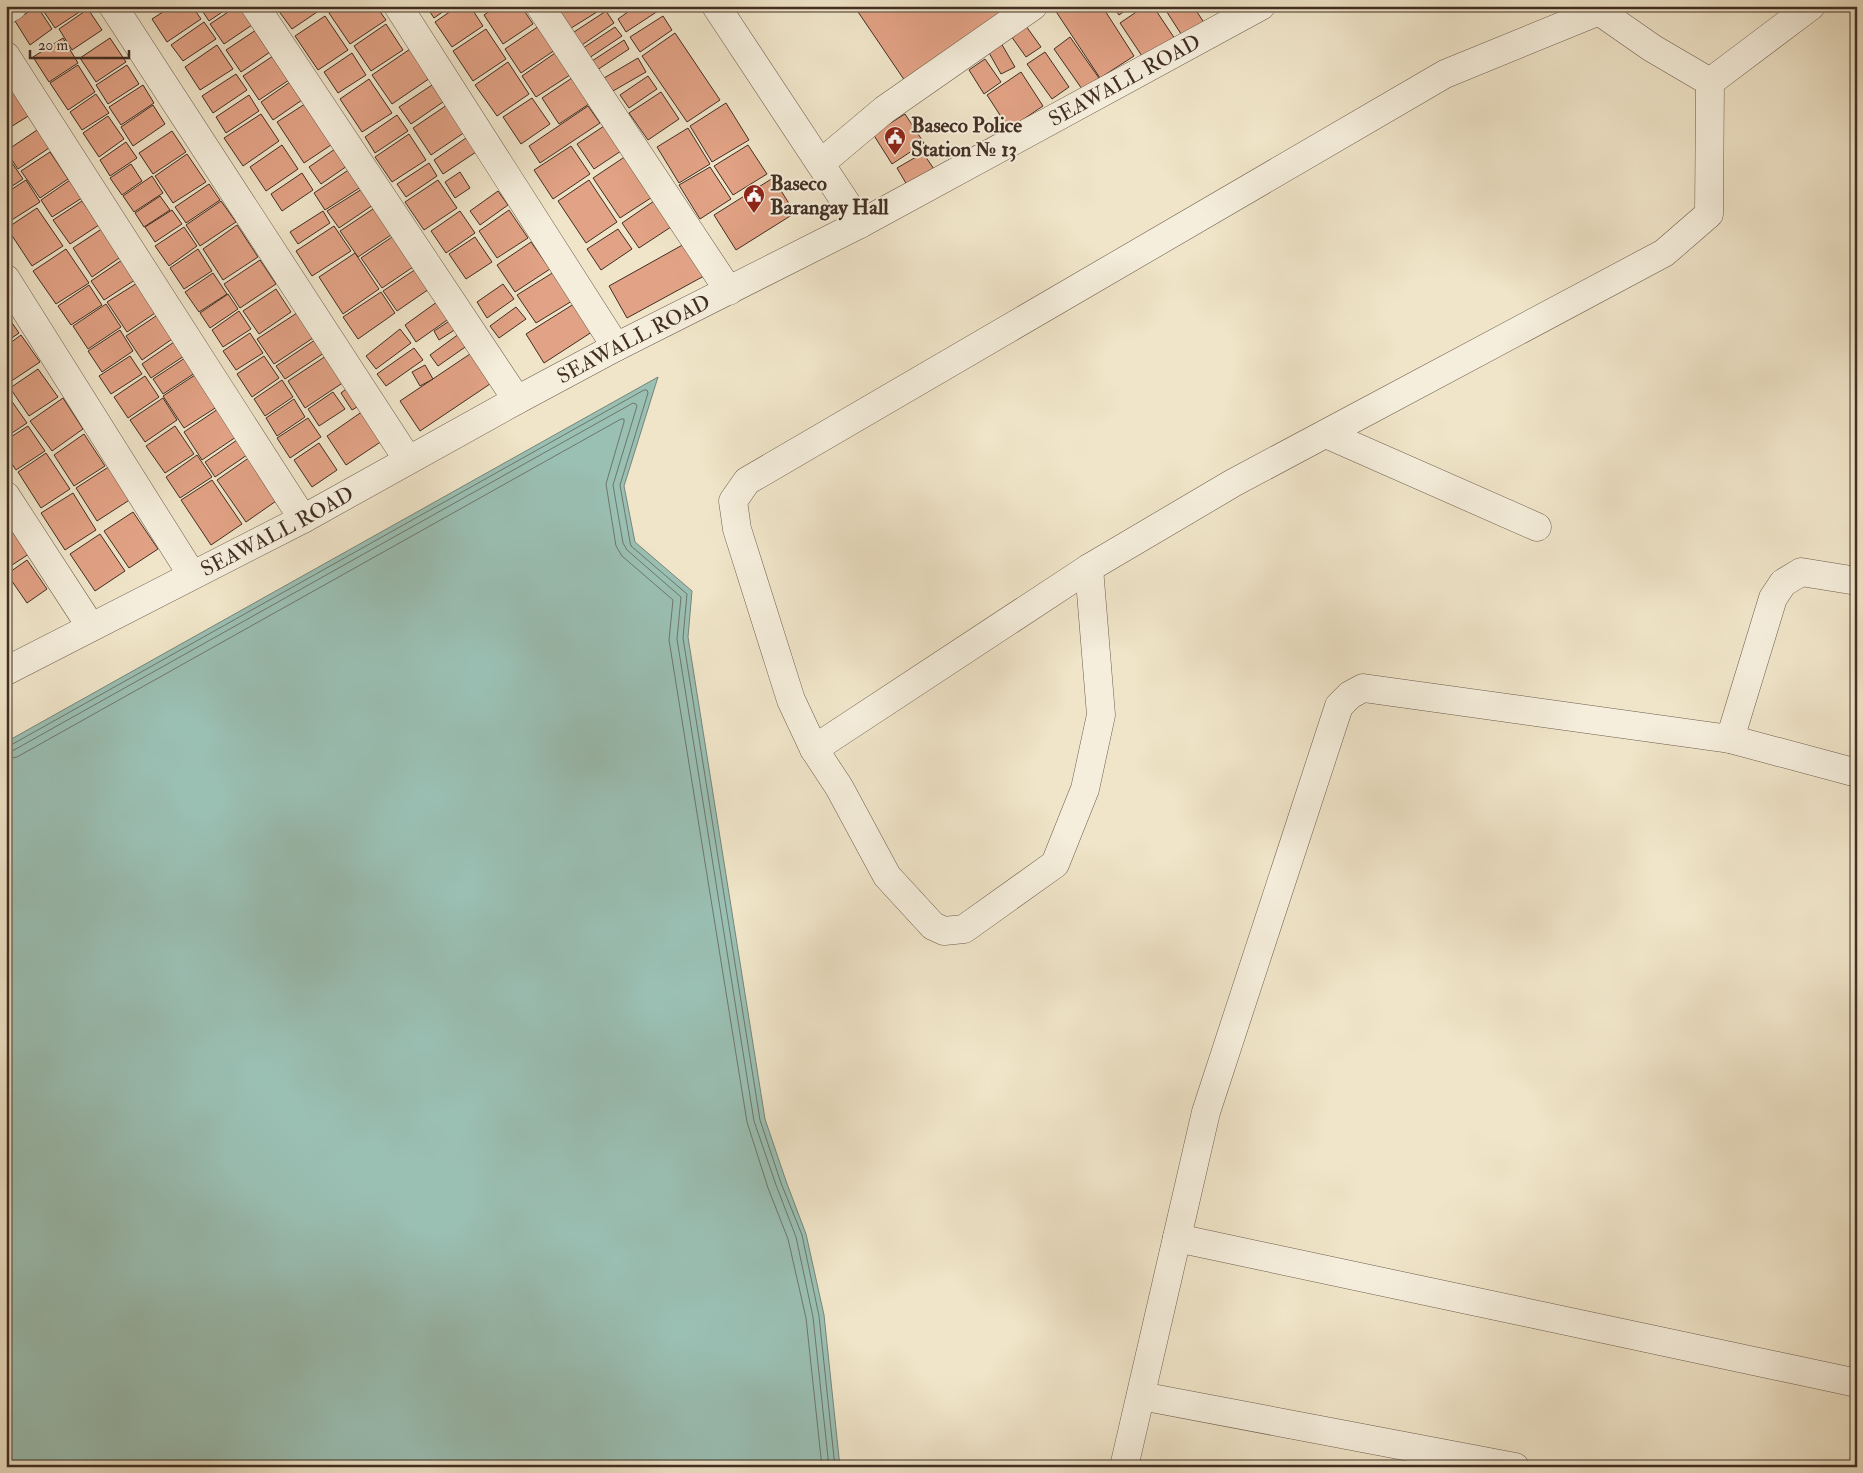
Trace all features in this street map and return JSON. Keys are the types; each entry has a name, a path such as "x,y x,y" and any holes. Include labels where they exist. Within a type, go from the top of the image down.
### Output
{"street":[{"path":"6,10 13,6"},
{"path":"113,6 408,460"},
{"path":"255,6 517,400"},
{"path":"398,6 616,347"},
{"path":"540,6 729,291"},
{"path":"716,6 860,224"},
{"path":"821,163 884,110 1033,6"},
{"name":"SEAWALL ROAD","path":"6,670 303,519 517,400 616,347 860,224 1261,6"},
{"path":"1089,568 1101,715 1085,789 1055,864 964,930 944,931 933,926 887,876 838,787 814,749 791,700 737,529 734,501 748,481 1445,74 1604,8 1652,48 1710,82"},
{"path":"1710,82 1796,10"},
{"path":"6,56 303,519"},
{"path":"814,749 1089,568 1233,482 1664,253 1710,214 1710,82"},
{"path":"6,279 192,575"},
{"path":"1326,434 1538,527"},
{"path":"6,496 91,627"},
{"path":"1730,739 1773,598 1783,583 1801,572 1857,580"},
{"path":"1124,1467 1206,1112 1339,706 1350,695 1363,688 1730,739 1857,773"},
{"path":"1177,1238 1857,1384"},
{"path":"1140,1396 1515,1467"}],"water":[{"path":"658,377 624,486 635,542 692,591 688,637 765,1119 806,1234 824,1315 840,1467 6,1467 6,742"}],"building":[{"path":"37,6 52,29 30,45 15,21"},
{"path":"40,6 87,6 87,7 55,28"},
{"path":"172,6 192,6 201,19 167,42 152,19"},
{"path":"199,6 231,6 209,21"},
{"path":"239,6 252,25 224,44 210,24"},
{"path":"284,6 318,6 320,10 292,29 278,10"},
{"path":"339,6 376,6 386,20 350,44 329,13"},
{"path":"426,6 451,6 434,18"},
{"path":"458,6 470,6 483,26 452,47 435,22"},
{"path":"497,6 521,6 533,24 503,44 484,15"},
{"path":"571,6 605,7 568,30 558,14"},
{"path":"636,6 659,6 661,9 626,32 618,19"},
{"path":"854,6 1016,6 905,81"},
{"path":"1061,6 1102,6 1134,56 1100,78 1055,10"},
{"path":"1113,6 1132,6 1119,15"},
{"path":"1145,6 1153,6 1177,42 1146,62 1120,23"},
{"path":"1163,6 1193,6 1205,24 1183,37"},
{"path":"88,9 102,30 72,50 59,29"},
{"path":"606,11 614,23 579,47 571,34"},
{"path":"325,16 348,50 318,70 295,36"},
{"path":"663,16 672,30 640,52 630,37"},
{"path":"204,22 216,39 183,61 171,45"},
{"path":"386,24 403,50 371,71 354,46"},
{"path":"539,26 555,50 521,73 505,49"},
{"path":"1026,26 1041,47 1026,57 1011,36"},
{"path":"615,27 622,36 589,58 583,48"},
{"path":"486,29 506,59 473,81 453,51"},
{"path":"256,30 270,52 241,72 226,50"},
{"path":"675,33 720,100 687,122 642,56"},
{"path":"1070,37 1099,78 1082,89 1054,49"},
{"path":"63,38 78,63 49,82 33,57"},
{"path":"110,38 126,62 96,82 80,58"},
{"path":"624,40 629,49 597,70 592,61"},
{"path":"1001,43 1015,67 1001,74 988,51"},
{"path":"217,45 233,69 200,90 185,67"},
{"path":"413,47 433,76 392,104 372,75"},
{"path":"558,51 573,73 536,97 522,76"},
{"path":"1045,52 1069,87 1052,99 1027,64"},
{"path":"352,53 366,75 338,93 324,72"},
{"path":"273,56 289,80 259,100 243,76"},
{"path":"638,58 646,72 613,91 604,78"},
{"path":"985,59 1001,82 984,94 969,70"},
{"path":"508,62 529,94 497,116 475,85"},
{"path":"78,65 95,92 68,110 50,83"},
{"path":"127,65 139,84 108,104 96,85"},
{"path":"1021,72 1043,106 1009,129 987,95"},
{"path":"236,74 247,90 213,113 202,96"},
{"path":"575,76 592,102 559,124 542,98"},
{"path":"648,76 657,89 629,108 620,95"},
{"path":"369,79 392,113 362,132 340,99"},
{"path":"293,80 305,98 273,120 261,102"},
{"path":"13,84 33,113 6,130 6,88"},
{"path":"143,85 154,103 121,125 109,107"},
{"path":"432,85 443,102 411,124 399,107"},
{"path":"661,92 679,119 648,140 629,113"},
{"path":"96,94 109,113 82,130 70,112"},
{"path":"249,95 259,111 226,133 216,117"},
{"path":"532,98 550,124 521,144 503,117"},
{"path":"308,102 334,143 304,163 277,122"},
{"path":"726,103 749,140 712,162 690,126"},
{"path":"153,105 165,124 133,146 121,127"},
{"path":"447,105 465,132 431,155 413,128"},
{"path":"588,106 600,123 540,163 529,146"},
{"path":"261,114 279,141 243,166 224,138"},
{"path":"905,114 924,143 892,164 873,134"},
{"path":"397,115 408,131 375,153 365,137"},
{"path":"108,116 124,139 99,157 83,133"},
{"path":"604,126 621,151 594,169 577,144"},
{"path":"40,128 52,146 18,169 6,151"},
{"path":"688,128 710,164 679,183 657,147"},
{"path":"172,131 186,152 153,174 139,153"},
{"path":"409,134 426,160 392,182 375,157"},
{"path":"466,138 476,152 443,174 434,160"},
{"path":"126,142 137,158 110,176 100,160"},
{"path":"282,145 298,169 266,191 250,167"},
{"path":"748,145 767,174 733,195 714,166"},
{"path":"571,146 590,174 553,199 534,170"},
{"path":"335,149 347,166 321,184 309,167"},
{"path":"50,152 68,179 40,198 21,171"},
{"path":"923,153 934,169 907,185 897,168"},
{"path":"6,154 23,179 6,190"},
{"path":"187,154 206,182 173,203 155,176"},
{"path":"629,154 657,194 620,218 593,178"},
{"path":"429,163 437,176 406,197 397,184"},
{"path":"131,164 142,181 122,195 110,178"},
{"path":"710,167 731,199 700,219 679,185"},
{"path":"350,169 361,187 325,210 314,193"},
{"path":"460,172 470,188 455,198 445,182"},
{"path":"302,173 313,190 282,211 271,194"},
{"path":"152,176 163,193 134,212 123,196"},
{"name":"Baseco Barangay Hall","path":"773,178 795,213 736,250 714,215"},
{"path":"26,180 40,202 7,223 6,193"},
{"path":"70,180 82,198 52,217 41,200"},
{"path":"438,180 457,208 424,230 405,202"},
{"path":"589,180 617,222 586,243 558,201"},
{"path":"209,184 220,200 186,223 175,207"},
{"path":"362,189 373,205 339,228 327,211"},
{"path":"498,191 508,205 480,225 470,211"},
{"path":"160,196 170,210 144,227 135,213"},
{"path":"660,197 677,223 639,248 622,223"},
{"path":"82,201 99,225 70,244 53,220"},
{"path":"221,201 236,222 200,246 186,225"},
{"path":"376,207 394,233 358,257 340,231"},
{"path":"37,208 63,246 32,266 7,228"},
{"path":"172,210 182,224 155,242 145,227"},
{"path":"509,210 528,238 497,258 479,231"},
{"path":"323,211 330,223 298,244 290,232"},
{"path":"460,211 475,233 446,253 431,231"},
{"path":"237,225 258,257 223,280 203,249"},
{"path":"106,226 125,254 92,277 73,248"},
{"path":"334,226 351,251 312,276 296,251"},
{"path":"184,227 197,246 169,266 155,246"},
{"path":"618,229 632,249 601,270 587,249"},
{"path":"395,235 416,265 382,288 361,258"},
{"path":"475,237 492,262 466,279 449,254"},
{"path":"531,242 550,269 515,292 497,265"},
{"path":"686,243 704,276 627,318 609,286"},
{"path":"66,249 89,283 56,304 33,271"},
{"path":"198,249 212,271 184,289 170,268"},
{"path":"355,253 379,289 343,314 319,277"},
{"path":"125,258 138,278 104,300 91,281"},
{"path":"260,260 276,284 240,308 224,284"},
{"path":"419,267 432,287 397,311 383,291"},
{"path":"554,272 572,301 536,323 517,295"},
{"path":"213,273 227,294 199,312 185,292"},
{"path":"142,280 161,309 127,332 107,302"},
{"path":"503,284 514,299 487,318 477,302"},
{"path":"89,285 102,305 71,325 58,306"},
{"path":"276,289 291,312 259,334 243,311"},
{"path":"381,292 395,313 358,339 343,317"},
{"path":"228,294 238,309 210,328 200,313"},
{"path":"441,299 453,316 416,342 405,325"},
{"path":"577,302 595,330 544,363 526,334"},
{"path":"106,304 121,327 88,349 73,326"},
{"path":"516,307 526,319 499,338 490,326"},
{"path":"239,311 251,329 223,347 212,330"},
{"path":"297,313 313,338 274,364 257,339"},
{"path":"159,314 175,337 142,360 126,336"},
{"path":"8,317 19,333 6,342 6,318"},
{"path":"451,320 456,329 439,340 434,331"},
{"path":"400,329 411,343 376,369 366,356"},
{"path":"120,330 133,351 102,372 88,351"},
{"path":"463,331 471,343 438,366 430,355"},
{"path":"250,333 263,353 236,370 223,351"},
{"path":"21,335 40,362 7,384 6,346"},
{"path":"177,340 187,354 151,378 142,364"},
{"path":"315,340 324,353 285,379 276,366"},
{"path":"414,348 423,360 386,386 377,374"},
{"path":"470,354 490,384 420,431 400,401"},
{"path":"130,356 142,374 111,394 99,376"},
{"path":"264,356 279,378 252,397 237,374"},
{"path":"326,356 344,382 305,408 288,381"},
{"path":"185,358 195,373 163,394 153,379"},
{"path":"425,365 433,379 420,386 412,372"},
{"path":"38,369 58,397 29,416 10,388"},
{"path":"198,373 220,405 184,428 163,396"},
{"path":"145,376 159,397 128,418 114,397"},
{"path":"282,380 293,397 265,416 254,399"},
{"path":"350,386 362,404 352,410 341,393"},
{"path":"333,392 345,409 319,426 308,409"},
{"path":"6,393 27,423 6,437"},
{"path":"63,398 83,429 52,451 30,421"},
{"path":"163,398 177,420 145,442 130,420"},
{"path":"294,399 305,417 277,436 266,418"},
{"path":"218,409 236,437 202,460 184,432"},
{"path":"366,409 385,439 346,465 327,436"},
{"path":"308,418 321,437 290,458 277,438"},
{"path":"28,426 45,451 16,470 6,455 6,440"},
{"path":"175,426 194,454 165,473 146,446"},
{"path":"84,434 105,466 74,486 54,455"},
{"path":"237,440 247,455 215,477 205,462"},
{"path":"319,443 337,470 312,487 294,460"},
{"path":"46,453 70,489 41,508 18,472"},
{"path":"197,455 212,477 180,498 166,477"},
{"path":"250,457 279,499 246,522 217,480"},
{"path":"110,466 131,499 97,521 76,488"},
{"path":"212,480 242,524 211,545 181,500"},
{"path":"73,493 96,530 65,550 41,513"},
{"path":"133,512 158,549 129,568 104,531"},
{"path":"6,520 32,552 6,569"},
{"path":"100,534 125,571 95,591 70,554"},
{"path":"27,560 47,589 27,603 7,574"}],"place":[{"name":"Baseco Police Station № 13","path":"895,156"},
{"name":"Baseco Barangay Hall","path":"754,214"}]}
